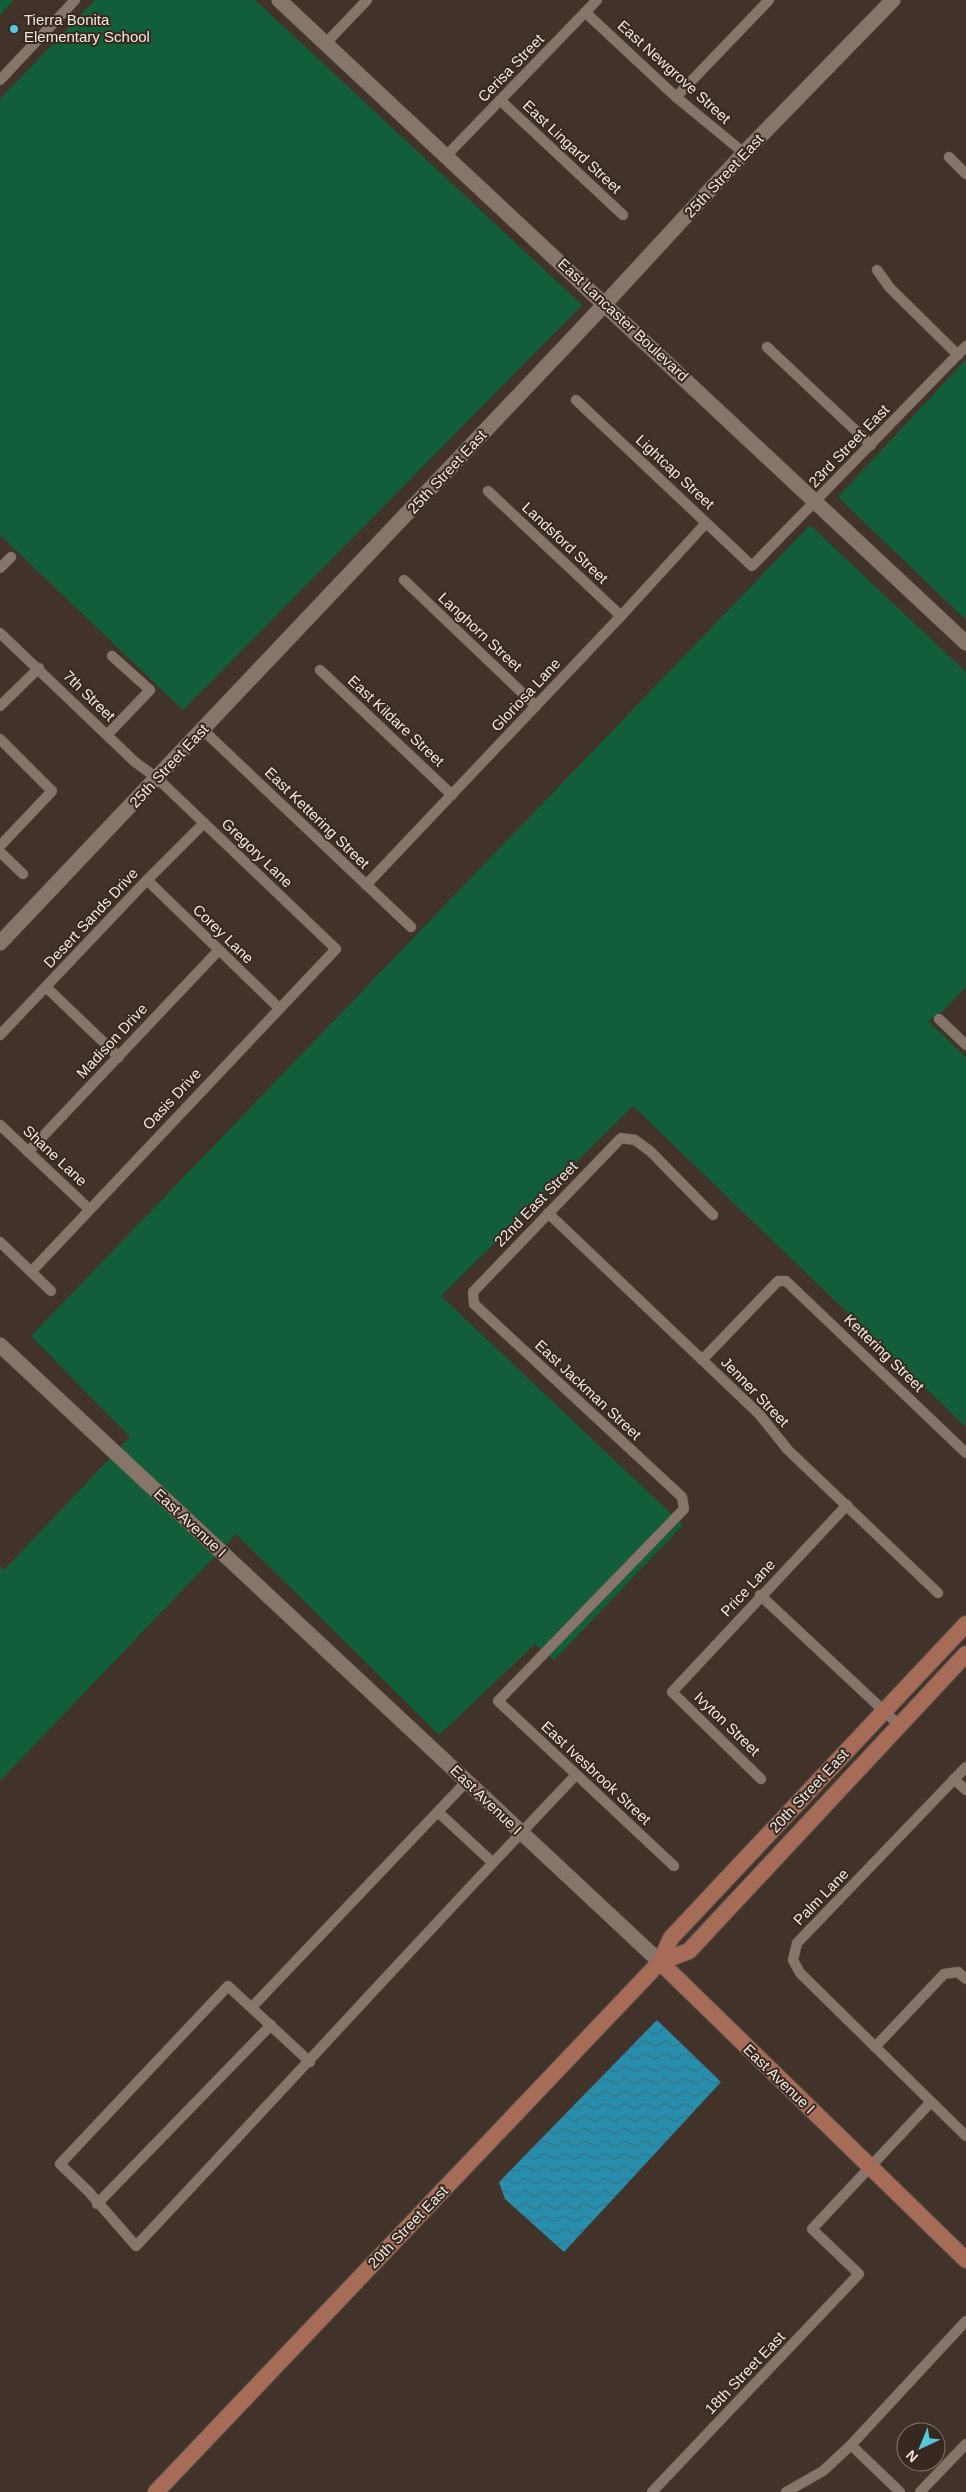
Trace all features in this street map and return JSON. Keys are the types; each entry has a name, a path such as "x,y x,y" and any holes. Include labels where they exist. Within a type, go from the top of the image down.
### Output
{"main road":[{"name":"East Lancaster Boulevard","path":"279,0 605,303 966,643"},
{"name":"25th Street East","path":"0,943 158,778 744,153 893,0"},
{"name":"East Avenue I","path":"0,1345 660,1962 966,2260"},
{"name":"20th Street East","path":"156,2492 660,1962 671,1938 966,1624"},
{"name":"20th Street East","path":"660,1962 689,1951 966,1654"}],"street":[{"path":"0,80 75,0"},
{"path":"325,44 367,0"},
{"name":"Cerisa Street","path":"446,155 597,0"},
{"path":"676,96 770,0"},
{"name":"East Newgrove Street","path":"586,12 676,96 744,153"},
{"name":"East Lingard Street","path":"501,100 623,215"},
{"path":"949,157 966,174"},
{"path":"877,270 890,288 958,355"},
{"name":"23rd Street East","path":"752,566 871,446 966,346"},
{"path":"767,347 871,446"},
{"name":"Lightcap Street","path":"576,400 752,566"},
{"name":"Landsford Street","path":"488,491 621,616"},
{"name":"Gloriosa Lane","path":"366,885 621,616 706,523"},
{"path":"0,568 11,557"},
{"name":"Langhorn Street","path":"404,580 536,706"},
{"name":"7th Street","path":"0,633 39,668 135,762 158,778"},
{"path":"107,735 150,690 112,656"},
{"path":"0,706 39,668"},
{"name":"East Kildare Street","path":"320,670 452,795"},
{"name":"East Kettering Street","path":"203,730 411,928"},
{"path":"0,739 52,791 0,846"},
{"name":"Gregory Lane","path":"158,778 336,949"},
{"name":"Desert Sands Drive","path":"0,1035 147,880 204,823"},
{"path":"0,852 22,874"},
{"name":"Corey Lane","path":"147,880 218,951 279,1008"},
{"name":"Oasis Drive","path":"31,1272 336,949"},
{"name":"Madison Drive","path":"28,1152 218,951"},
{"path":"46,987 119,1057"},
{"path":"939,1019 966,1045"},
{"name":"Shane Lane","path":"0,1125 89,1209"},
{"name":"22nd East Street","path":"473,1292 621,1138 635,1140 650,1151 712,1215"},
{"name":"Jenner Street","path":"548,1213 759,1414 788,1450 938,1593"},
{"path":"0,1242 51,1291"},
{"name":"Kettering Street","path":"702,1360 778,1281 786,1281 966,1453"},
{"name":"East Jackman Street","path":"473,1292 474,1304 682,1497 684,1508 498,1701"},
{"name":"Price Lane","path":"672,1692 760,1595 847,1505"},
{"path":"760,1595 899,1725"},
{"name":"Ivyton Street","path":"672,1692 761,1779"},
{"name":"East Ivesbrook Street","path":"498,1701 674,1866"},
{"name":"Palm Lane","path":"966,1767 797,1943 793,1960 800,1973 930,2103 966,2136"},
{"path":"310,2062 228,1986 60,2164 89,2192 97,2204 136,2246 310,2062 492,1862 576,1774"},
{"path":"954,1779 966,1790"},
{"path":"252,2008 467,1781"},
{"path":"438,1812 492,1862"},
{"path":"875,2047 944,1974 958,1972 966,1979"},
{"path":"97,2204 270,2025"},
{"path":"870,2168 930,2103"},
{"name":"18th Street East","path":"652,2492 859,2274 812,2229 870,2168"},
{"path":"786,2492 823,2472 851,2445 966,2321"},
{"path":"920,2492 966,2444"},
{"path":"851,2445 900,2492"},
{"path":"802,2484 811,2492"}],"green space":[{"path":"0,0 14,0 0,15"},
{"path":"95,0 255,0 582,305 183,710 0,535 0,99"},
{"path":"966,359 966,620 838,497"},
{"path":"810,525 966,672 966,987 943,1011 928,1021 966,1057 966,1427 633,1106 441,1296 683,1525 554,1660 535,1644 439,1735 236,1534 0,1781 0,1566 4,1570 130,1437 31,1336"}],"water":[{"path":"657,2020 721,2082 564,2252 505,2199 499,2182"}],"place":[{"name":"Tierra Bonita Elementary School","path":"14,29"}]}
